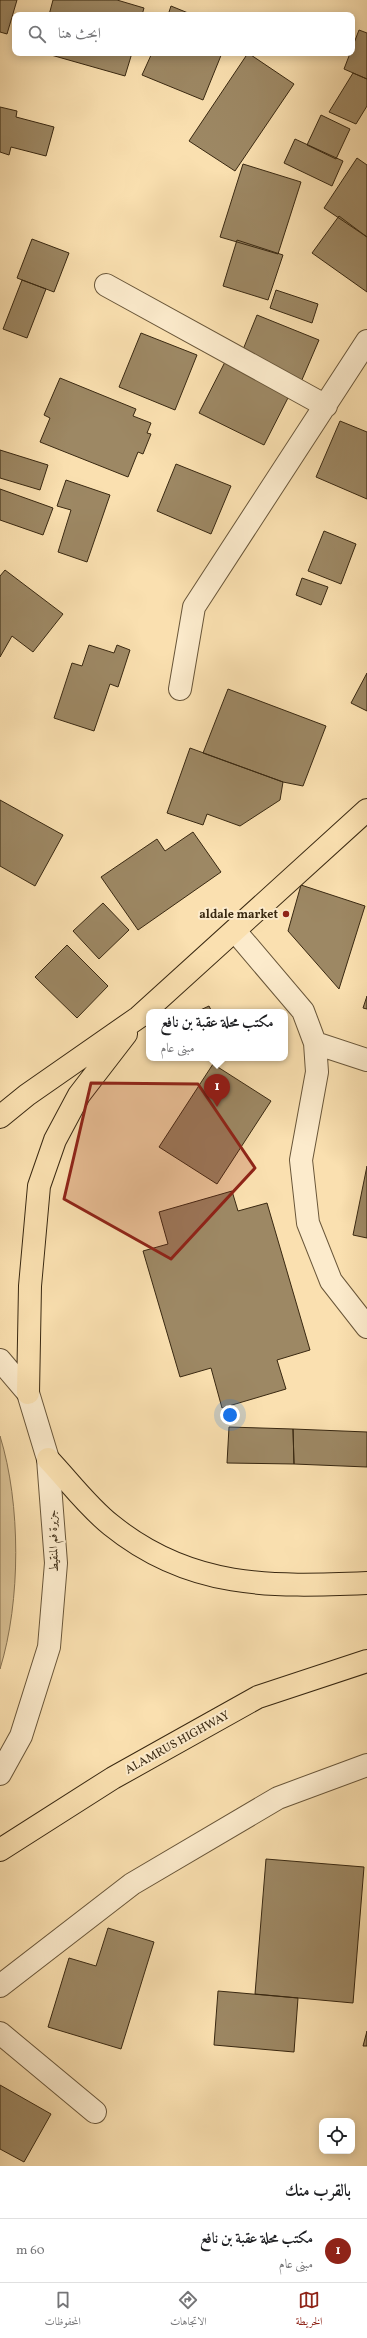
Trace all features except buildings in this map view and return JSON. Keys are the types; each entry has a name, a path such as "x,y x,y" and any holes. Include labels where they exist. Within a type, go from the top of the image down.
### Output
{"main road":[{"path":"148,1009 367,810"},
{"path":"0,1117 27,1095 146,1011"},
{"path":"28,1393 30,1286 40,1186 55,1140 78,1095 139,1017"},
{"path":"48,1459 110,1525 146,1550 192,1571 238,1581 291,1586 367,1583"},
{"name":"ALAMRUS HIGHWAY","path":"0,1850 113,1778 258,1697 367,1661"}],"street":[{"path":"106,285 326,406"},
{"path":"180,689 194,607 367,341"},
{"path":"235,931 303,1011 315,1043 317,1072 301,1160 308,1223 331,1281 367,1327"},
{"path":"315,1043 367,1060"},
{"name":"جزيرة فم المنقيط","path":"0,1360 28,1393 48,1459 56,1563 49,1647 21,1736 0,1774"},
{"path":"0,1986 132,1884 278,1798 367,1765"},
{"path":"0,2033 95,2112"}],"highlighted area":[{"path":"91,1083 198,1084 255,1168 171,1259 64,1199"}],"shaded area":[{"path":"0,1436 12,1492 16,1552 12,1613 0,1669"}],"place":[{"name":"aldale market","path":"286,914"},
{"name":"مكتب محلة عقبة بن نافع","path":"217,1107"}]}
